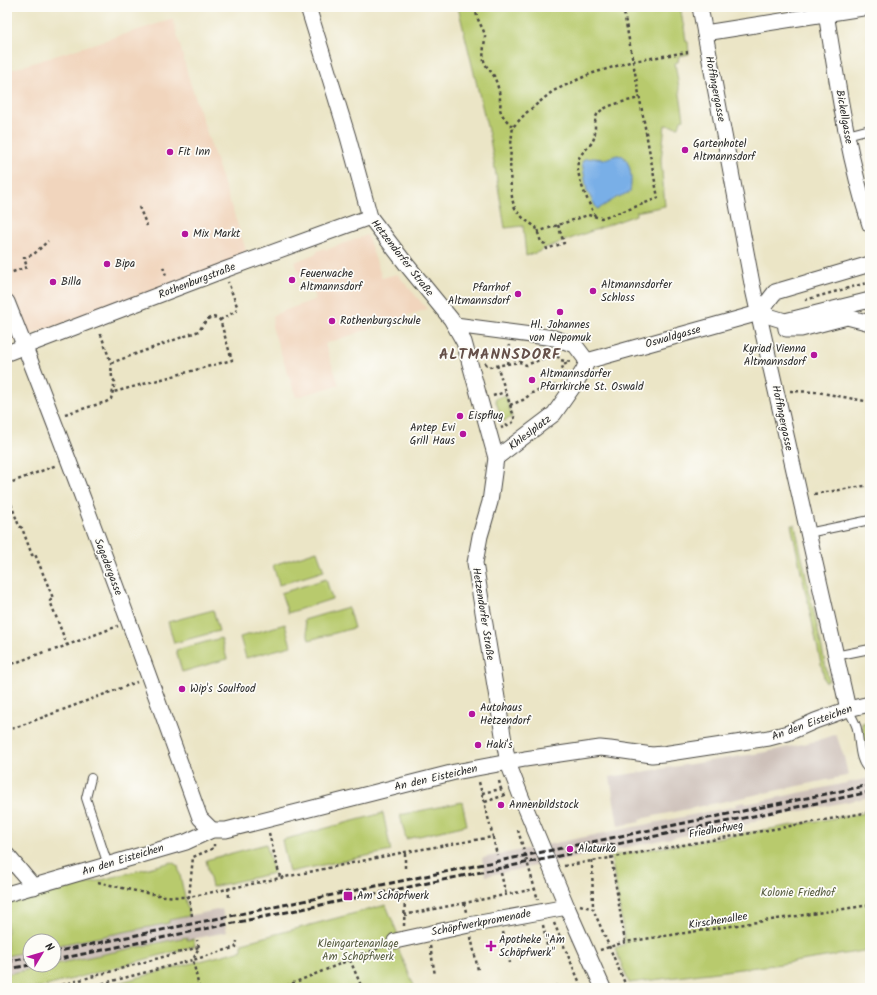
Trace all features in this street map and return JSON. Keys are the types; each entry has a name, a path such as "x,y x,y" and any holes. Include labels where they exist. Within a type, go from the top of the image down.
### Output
{"street":[{"name":"Hetzendorfer Straße","path":"308,7 348,137 370,217 455,325 464,342 496,458 490,502 480,536 475,563 508,762"},
{"name":"Hoffingergasse","path":"700,7 753,289 848,710"},
{"path":"704,33 825,10 869,7"},
{"name":"Bickellgasse","path":"825,10 847,134 859,189 870,224"},
{"name":"Rothenburgstraße","path":"7,353 224,270 370,217"},
{"path":"870,264 775,292 759,313 785,321 870,300"},
{"name":"Sagedergasse","path":"7,302 53,417 68,461 150,678 200,818 212,830"},
{"name":"Oswaldgasse","path":"585,365 759,313"},
{"path":"785,321 786,329 801,329 848,317 870,323"},
{"path":"455,325 554,338 575,345 585,365"},
{"name":"Khleslplatz","path":"496,458 554,414 585,365"},
{"name":"An den Eisteichen","path":"7,894 186,842 212,830 226,830 266,821 475,769 508,762 600,748 610,748 652,755 762,740 788,733 815,721 870,704"},
{"path":"508,762 573,906 588,953 603,988"},
{"path":"7,855 34,887"},
{"name":"Schöpfwerkpromenade","path":"395,941 469,925 573,906"}],"lane":[{"path":"847,134 870,129"},
{"path":"808,534 870,520"},
{"path":"835,656 870,649"},
{"path":"848,710 857,728 862,758 865,766 870,770"},
{"path":"91,778 86,798 108,865"}],"path":[{"path":"477,7 476,12 478,20 485,37 483,49 484,60 498,87 500,109 503,116 513,127"},
{"path":"537,232 588,215 601,218 658,198 622,7"},
{"path":"558,225 564,243 547,249 545,244 541,242 536,227 526,221 514,206 510,169 511,135 513,127 526,113 553,91 590,74 633,61 688,52"},
{"path":"596,217 582,185 578,170 578,160 594,138 596,116 600,110 640,98"},
{"path":"139,207 147,226"},
{"path":"7,274 27,267 24,258 34,254 48,241"},
{"path":"220,320 236,311 237,306 224,270"},
{"path":"820,278 825,295"},
{"path":"799,302 870,282"},
{"path":"111,363 199,331 203,323 208,318 214,317 220,320 232,360 114,392"},
{"path":"53,417 106,402 111,399 114,392 115,382 112,378 111,363 96,319"},
{"path":"507,364 511,332"},
{"path":"566,378 562,366 570,361 575,345"},
{"path":"483,358 489,367 520,362 526,365 556,354 560,360 585,365"},
{"path":"489,432 512,423 515,420 497,365"},
{"path":"510,405 523,400 532,393 562,383"},
{"path":"776,390 817,392 870,402"},
{"path":"7,484 68,461"},
{"path":"799,497 870,485"},
{"path":"7,492 19,526 22,528 32,555 35,554 53,598 50,601 67,645"},
{"path":"49,651 129,622"},
{"path":"7,666 44,652"},
{"path":"7,732 150,678"},
{"path":"475,769 485,802 497,855"},
{"path":"499,781 507,802"},
{"path":"482,793 501,788"},
{"path":"485,802 519,789"},
{"name":"Friedhofweg","path":"564,866 611,856 870,812"},
{"path":"266,821 280,877"},
{"path":"517,824 536,889 549,911 582,988"},
{"path":"192,916 189,897 193,857 214,848 212,830"},
{"path":"73,875 128,890 178,897 189,897 405,852 493,837"},
{"path":"405,852 405,868"},
{"path":"611,856 625,942"},
{"path":"592,860 593,909 628,988"},
{"path":"501,873 506,895"},
{"path":"228,888 229,897"},
{"name":"Schöpfwerkpromenade","path":"405,897 404,915 536,889"},
{"name":"Kirschenallee","path":"569,958 625,942 870,905"},
{"path":"573,906 593,909"},
{"path":"501,919 510,963"},
{"path":"469,925 478,970"},
{"path":"427,934 435,975"},
{"path":"197,940 199,947 193,960 199,988"},
{"path":"84,988 193,960 236,947 237,941"},
{"path":"281,988 395,941"},
{"path":"51,988 199,947"},
{"path":"350,960 362,988"},
{"path":"103,983 105,988"}],"shaded area":[{"path":"173,19 189,79 248,256 7,343 7,71"},
{"name":"Rothenburgschule","path":"367,235 382,278 397,274 427,309 325,344 339,385 296,397 272,327 273,315 316,299 306,275 300,277 295,262 325,248 326,250"},
{"path":"836,734 844,757 848,775 846,776 640,819 640,822 618,826 610,777 766,752 816,741"},
{"path":"870,778 870,797 749,822 750,824 740,824 486,876 482,858 736,806 736,804 745,802 746,804"},
{"path":"222,909 227,932 187,940 186,937 62,962 62,944 169,923 168,920"},
{"path":"22,953 22,971 7,974 7,956"}],"green space":[{"path":"458,7 680,7 682,9 683,24 685,25 684,27 686,41 688,42 689,54 679,56 678,62 675,63 684,119 681,120 679,127 665,125 661,160 665,206 636,212 636,215 526,256 523,226 505,228 490,139"},
{"path":"504,395 512,417 504,421 495,399"},
{"path":"791,525 795,525 829,681 825,682"},
{"path":"317,551 324,571 279,585 273,565"},
{"path":"326,579 332,599 288,613 281,593"},
{"path":"348,607 354,628 309,640 304,620"},
{"path":"213,610 219,631 174,643 168,622"},
{"path":"285,624 291,646 246,658 240,637"},
{"path":"221,638 227,659 182,672 176,650"},
{"path":"870,722 870,764 866,754 862,723"},
{"path":"462,802 467,825 406,839 400,815"},
{"name":"Kolonie Friedhof","path":"870,812 870,950 781,964 629,983 615,948 625,944 611,856"},
{"path":"383,813 391,851 289,872 282,840"},
{"path":"266,844 274,873 212,887 206,860"},
{"path":"172,862 178,866 189,916 169,920 169,923 62,944 62,933 22,933 22,953 7,956 7,904"},
{"name":"Kleingartenanlage Am Schöpfwerk","path":"386,905 399,937 395,941 415,988 98,988 242,950 242,943"},
{"path":"187,937 187,940 194,939 195,946 39,988 7,988 7,974 22,971 22,973 62,973 62,963"}],"water":[{"path":"617,155 623,156 630,168 630,192 597,209 587,191 582,162 584,159 605,159"}],"railway":[{"path":"62,950 870,785"},
{"path":"62,958 870,792"},
{"path":"7,962 22,959"},
{"path":"7,969 22,966"}],"place":[{"name":"Gartenhotel Altmannsdorf","path":"685,150"},
{"name":"Fit Inn","path":"170,152"},
{"name":"Mix Markt","path":"185,234"},
{"name":"Bipa","path":"107,264"},
{"name":"Feuerwache Altmannsdorf","path":"292,280"},
{"name":"Billa","path":"53,282"},
{"name":"Altmannsdorfer Schloss","path":"593,291"},
{"name":"Pfarrhof Altmannsdorf","path":"518,294"},
{"name":"Hl. Johannes von Nepomuk","path":"560,312"},
{"name":"Rothenburgschule","path":"332,321"},
{"name":"Kyriad Vienna Altmannsdorf","path":"814,355"},
{"name":"Altmannsdorfer Pfarrkirche St. Oswald","path":"532,380"},
{"name":"Eispflug","path":"460,416"},
{"name":"Antep Evi Grill Haus","path":"463,434"},
{"name":"Wip's Soulfood","path":"182,689"},
{"name":"Autohaus Hetzendorf","path":"472,714"},
{"name":"Haki's","path":"478,745"},
{"name":"Annenbildstock","path":"501,805"},
{"name":"Alaturka","path":"570,849"},
{"name":"Am Schöpfwerk","path":"348,896"},
{"name":"Apotheke \"Am Schöpfwerk\"","path":"491,946"}],"district":[{"name":"ALTMANNSDORF","path":"500,355"}]}
